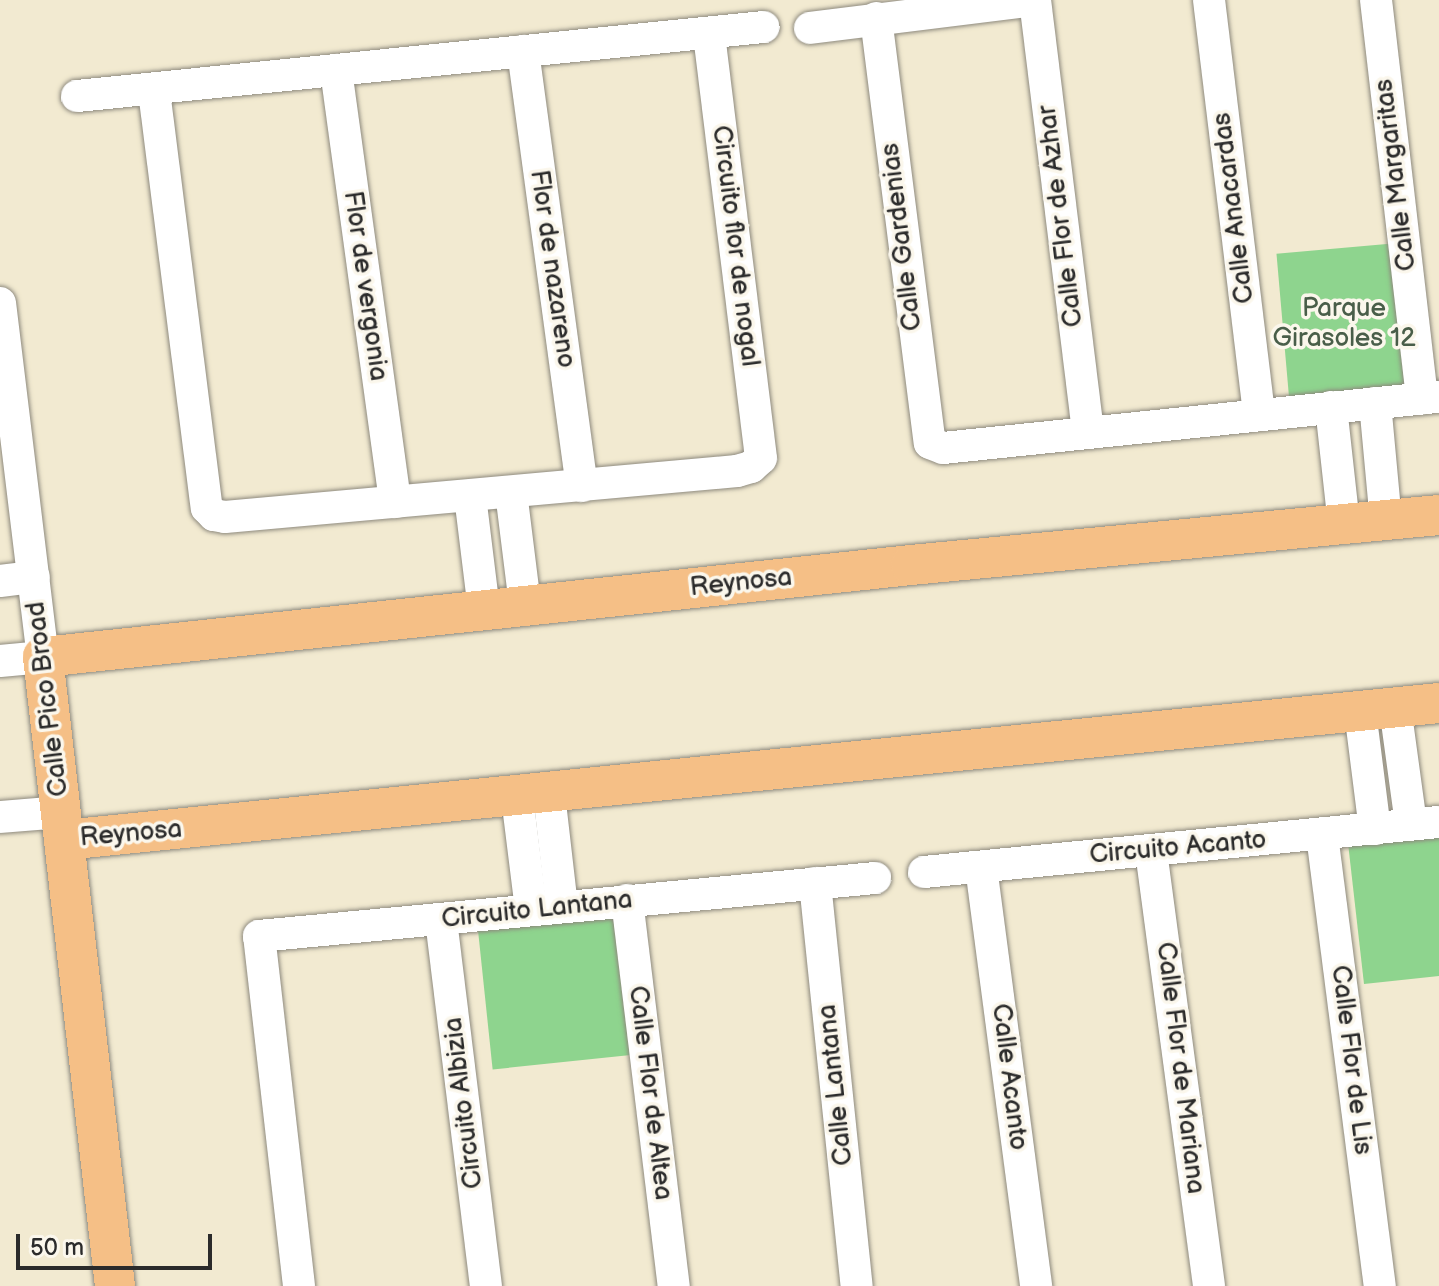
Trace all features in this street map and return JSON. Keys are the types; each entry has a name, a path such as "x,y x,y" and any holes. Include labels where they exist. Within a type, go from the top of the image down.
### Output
{"main road":[{"name":"Reynosa","path":"43,657 525,605 1439,515"},
{"name":"Calle Pico Broad","path":"43,657 115,1286"},
{"name":"Reynosa","path":"63,826 533,796 1439,703"}],"street":[{"path":"810,28 1034,0"},
{"name":"Calle Flor de Azhar","path":"1034,0 1088,432"},
{"name":"Calle Anacardas","path":"1209,0 1259,415"},
{"name":"Calle Margaritas","path":"1376,0 1430,398"},
{"name":"Calle Gardenias","path":"876,18 930,443 943,448 1088,432"},
{"path":"77,96 154,91 764,27"},
{"name":"Circuito flor de nogal","path":"582,486 737,471 751,467 761,458 709,34"},
{"name":"Flor de nazareno","path":"523,51 582,486"},
{"name":"Flor de vergonia","path":"336,70 395,502"},
{"path":"154,91 207,508 214,515 225,517 582,486"},
{"name":"Calle Pico Broad","path":"0,305 8,434 34,577 43,657"},
{"path":"1088,432 1430,398"},
{"path":"1375,403 1386,521"},
{"path":"1331,407 1344,525"},
{"path":"511,492 525,605"},
{"path":"470,496 484,610"},
{"path":"0,581 34,577"},
{"path":"0,661 43,657"},
{"path":"1375,829 1377,709"},
{"name":"Circuito Acanto","path":"924,872 1425,823 1377,709"},
{"path":"533,796 546,908"},
{"path":"0,817 63,826"},
{"name":"Calle Flor de Lis","path":"1322,835 1380,1286"},
{"name":"Calle Flor de Mariana","path":"1151,851 1209,1286"},
{"name":"Calle Acanto","path":"981,867 1036,1286"},
{"name":"Circuito Lantana","path":"299,1286 259,936 875,878"},
{"name":"Calle Lantana","path":"815,883 857,1286"},
{"name":"Calle Flor de Altea","path":"627,900 674,1286"},
{"name":"Circuito Albizia","path":"441,920 486,1286"}],"green space":[{"name":"Parque Girasoles 12","path":"1398,243 1411,388 1289,399 1276,254"},
{"path":"1439,833 1439,976 1364,984 1348,843"},
{"path":"623,913 638,1054 493,1069 478,928"}]}
